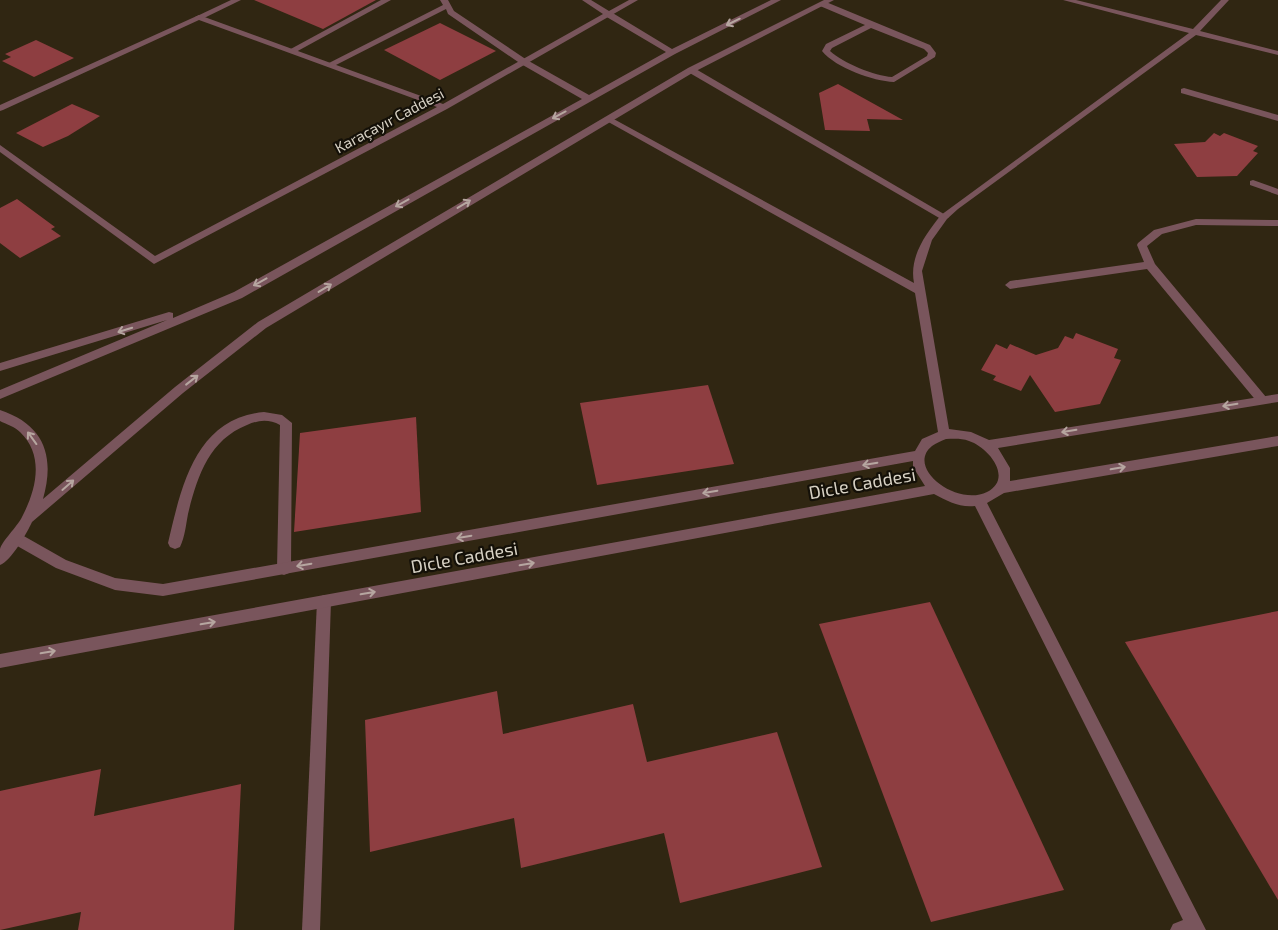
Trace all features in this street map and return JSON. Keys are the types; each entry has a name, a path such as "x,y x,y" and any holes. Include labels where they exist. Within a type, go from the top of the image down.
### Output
{"street":[{"path":"0,108 237,0"},
{"path":"291,51 387,0"},
{"path":"586,0 672,52"},
{"name":"Karaçayır Caddesi","path":"0,148 154,261 444,107 634,0"},
{"path":"0,395 238,295 672,52 777,0"},
{"path":"1067,0 1278,53"},
{"path":"944,434 917,271 920,254 927,239 944,217 1053,134 1194,33 1225,0"},
{"path":"31,517 179,390 262,325 691,70 826,2 871,25 927,47 932,53 931,57 894,80 888,80 878,78 831,56 826,50 829,46 871,25"},
{"path":"329,65 445,3 524,62 589,99"},
{"path":"199,17 444,107"},
{"path":"691,70 944,217"},
{"path":"1184,91 1278,118"},
{"path":"607,119 920,291"},
{"path":"1253,183 1278,192"},
{"path":"1262,400 1150,265 1142,246 1158,232 1196,222 1278,223"},
{"path":"1010,285 1150,265"},
{"path":"0,367 238,295"},
{"path":"987,444 1278,398"},
{"path":"0,414 24,428 36,441 42,457 43,475 40,495 31,517 17,539 0,559"},
{"path":"174,543 184,504 198,464 202,454 214,439 243,420 260,416 279,418 286,423 284,569"},
{"path":"944,434 959,434 987,444 998,454 1004,466 1005,477 1001,488 992,496 979,501 964,501 948,497 924,479 919,467 918,455 923,445 932,438 944,434"},
{"path":"1001,488 1278,441"},
{"name":"Dicle Caddesi","path":"17,539 61,564 115,584 164,590 918,455"},
{"name":"Dicle Caddesi","path":"0,661 935,489"},
{"path":"979,501 1190,929"},
{"path":"311,930 324,601"}],"building":[{"path":"254,0 376,0 323,29"},
{"path":"440,23 496,51 440,80 384,50"},
{"path":"36,40 74,58 34,77 2,61 11,57 5,54"},
{"path":"838,84 903,120 867,119 870,131 825,130 819,93"},
{"path":"72,104 100,116 68,136 43,147 16,133"},
{"path":"1214,133 1220,136 1224,133 1258,146 1253,151 1258,153 1237,176 1197,177 1174,144 1205,142"},
{"path":"17,199 55,227 51,229 61,236 20,258 0,243 0,208"},
{"path":"1076,333 1118,349 1114,358 1121,360 1100,404 1055,412 1030,375 1021,391 993,380 996,376 981,370 996,344 1007,349 1010,344 1036,355 1058,348 1065,336 1073,339"},
{"path":"708,385 734,464 597,485 580,403"},
{"path":"416,417 421,512 294,532 300,433"},
{"path":"930,602 1064,890 931,922 819,624"},
{"path":"1278,611 1278,900 1125,642"},
{"path":"497,691 503,734 633,704 647,762 777,732 822,867 680,903 664,833 521,868 514,818 370,852 365,720"},
{"path":"101,769 94,816 241,784 234,930 78,930 81,912 0,930 0,791"}]}
